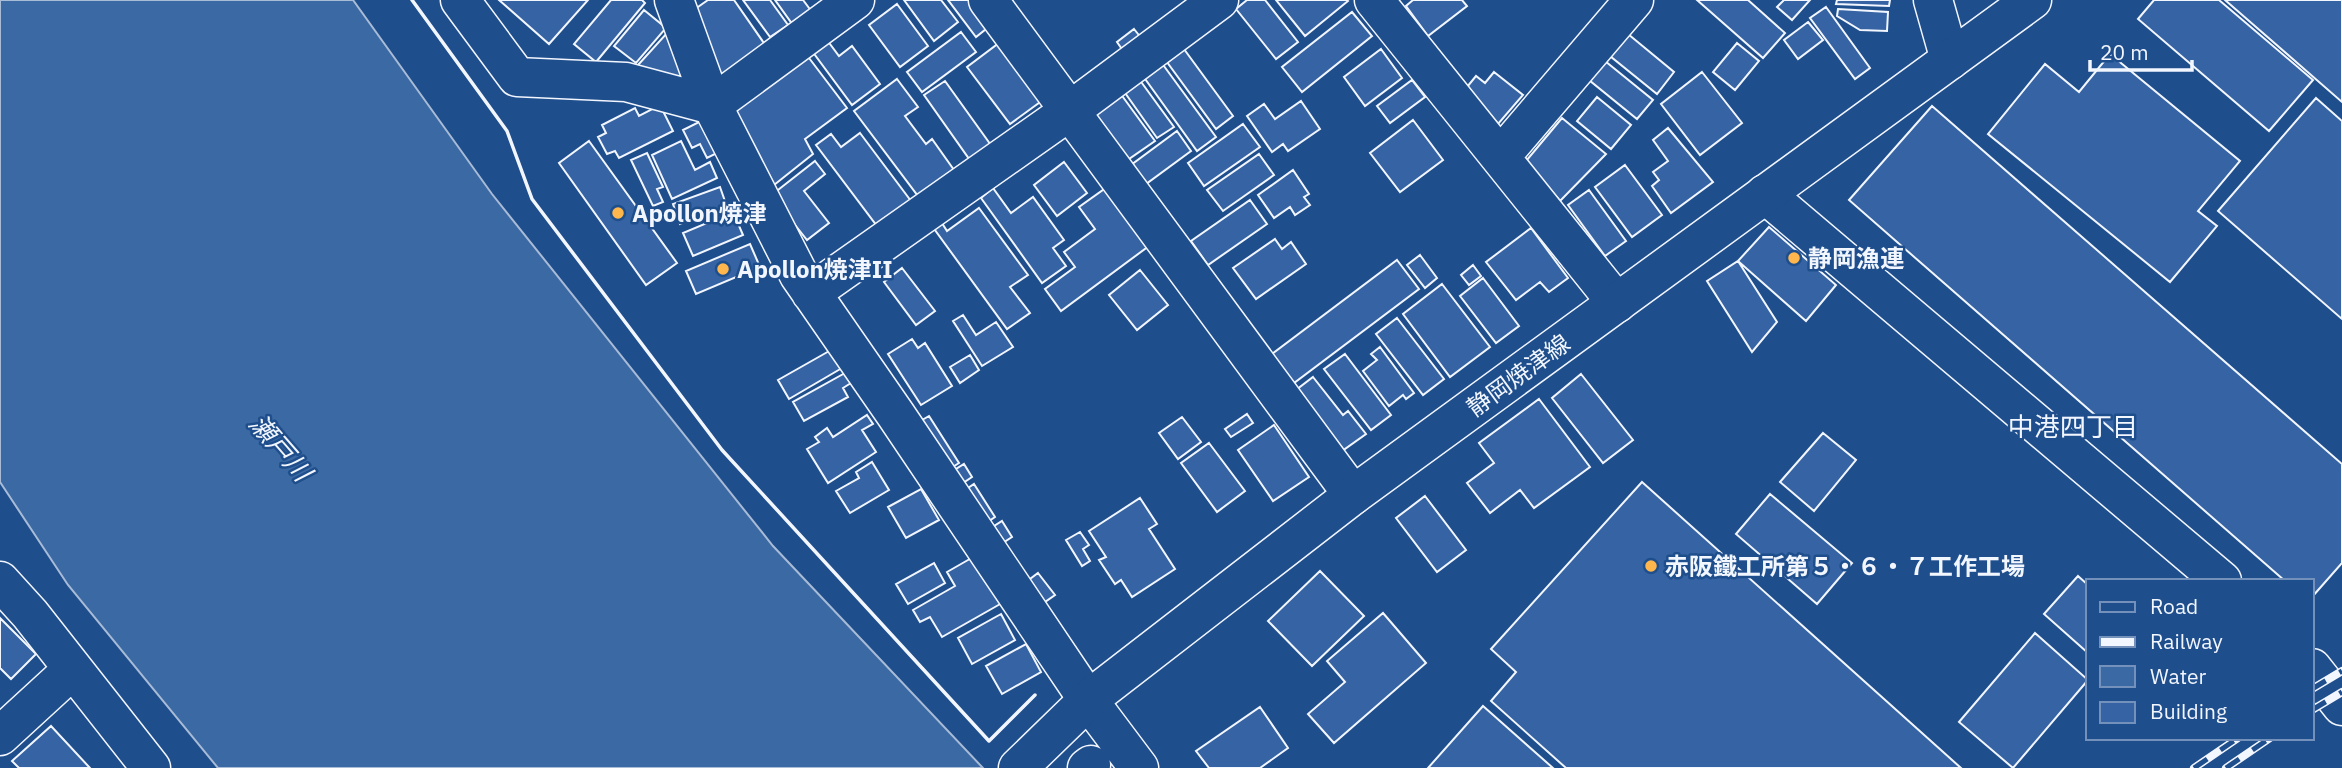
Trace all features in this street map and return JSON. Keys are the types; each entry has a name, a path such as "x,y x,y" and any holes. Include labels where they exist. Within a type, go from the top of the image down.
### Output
{"street":[{"path":"460,0 517,77 626,82 712,105"},
{"path":"674,0 712,105 799,275 896,415 1077,710 1139,768"},
{"path":"712,105 855,0"},
{"path":"988,0 1353,495"},
{"path":"811,293 1071,110 1219,0"},
{"path":"1374,0 1617,303"},
{"path":"1500,157 1634,0"},
{"path":"1933,0 1950,60"},
{"name":"静岡焼津線","path":"1018,768 1077,710 1353,495 2032,0"},
{"path":"1765,194 2220,579"},
{"path":"0,581 30,614 151,768"},
{"path":"0,736 73,669"},
{"path":"2314,671 2342,706"}],"water":[{"name":"瀬戸川","path":"0,0 353,0 492,194 773,546 983,768 218,768 68,585 0,482"}],"building":[{"path":"499,0 588,0 549,44"},
{"path":"611,0 642,0 645,3 596,62 574,44"},
{"path":"708,0 734,0 766,46 717,81 685,16"},
{"path":"743,0 770,0 788,25 770,37"},
{"path":"775,0 803,0 812,12 793,25"},
{"path":"904,0 941,0 958,22 934,41"},
{"path":"948,0 972,0 991,25 976,37"},
{"path":"1247,0 1265,0 1298,42 1276,59 1236,9"},
{"path":"1276,0 1347,0 1348,1 1305,36"},
{"path":"1413,0 1462,0 1467,6 1428,36 1406,6"},
{"path":"1697,0 1748,0 1785,33 1763,58"},
{"path":"1784,0 1810,0 1792,20 1777,7"},
{"path":"1837,0 1890,0 1889,6 1836,4"},
{"path":"2154,0 2219,0 2313,80 2269,131 2138,19"},
{"path":"2225,0 2342,0 2342,102"},
{"path":"897,4 928,46 900,67 869,25"},
{"path":"1826,7 1870,68 1855,79 1810,18"},
{"path":"1838,9 1888,12 1887,31 1860,30 1837,16"},
{"path":"644,10 666,28 636,63 614,46"},
{"path":"1352,12 1372,36 1302,92 1282,67"},
{"path":"1808,22 1823,40 1798,59 1784,40"},
{"path":"1134,29 1142,39 1124,52 1117,42"},
{"path":"961,32 976,52 922,92 907,72"},
{"path":"667,33 690,67 674,84 653,79 638,65"},
{"path":"1628,34 1674,72 1657,94 1610,56"},
{"path":"827,40 839,56 852,46 880,84 852,105 812,51"},
{"path":"1003,40 1047,97 1010,124 967,67"},
{"path":"1737,43 1759,61 1735,90 1713,72"},
{"path":"1181,45 1233,116 1216,129 1164,58"},
{"path":"1381,49 1402,78 1365,106 1344,77"},
{"path":"806,54 847,108 805,139 813,154 769,189 730,110"},
{"path":"2110,54 2240,161 2198,211 2217,226 2170,282 1988,134 2045,64 2079,92"},
{"path":"1605,61 1653,100 1637,119 1589,80"},
{"path":"1161,62 1216,137 1197,151 1143,76"},
{"path":"1494,72 1523,95 1498,124 1467,87 1476,76 1485,83"},
{"path":"1702,72 1742,123 1700,155 1661,104"},
{"path":"897,79 918,107 905,116 926,144 932,139 954,170 918,196 854,111"},
{"path":"1139,79 1174,127 1157,138 1123,90"},
{"path":"1412,80 1425,97 1390,123 1377,106"},
{"path":"945,81 993,148 972,163 924,95"},
{"path":"1120,93 1155,141 1126,161 1091,113"},
{"path":"1597,97 1631,125 1611,149 1577,121"},
{"path":"2316,98 2342,121 2342,319 2218,211"},
{"path":"1301,101 1320,129 1288,151 1283,144 1272,152 1247,116 1264,104 1275,119"},
{"path":"660,105 673,131 619,158 615,151 607,154 598,137 606,133 602,125 635,108 639,116"},
{"path":"1932,106 2342,464 2342,563 2314,595 2314,579 2283,579 1849,200"},
{"path":"1562,118 1606,154 1560,201 1526,161"},
{"path":"705,119 721,151 707,158 700,144 692,148 683,130"},
{"path":"1413,120 1443,160 1400,192 1370,153"},
{"path":"1243,124 1260,147 1204,186 1188,163"},
{"path":"1668,128 1713,182 1671,213 1652,186 1659,180 1653,172 1668,161 1653,140"},
{"path":"1177,131 1191,151 1146,184 1131,165"},
{"path":"860,133 911,201 877,226 816,145 831,134 841,147"},
{"name":"Apollon焼津","path":"589,141 677,263 646,285 559,163"},
{"path":"681,141 695,170 710,162 717,178 672,199 652,155"},
{"path":"647,153 663,187 657,189 663,202 653,206 631,160"},
{"path":"1259,154 1274,175 1223,211 1207,190"},
{"path":"815,161 825,174 804,191 829,223 807,240 769,197"},
{"path":"1064,162 1087,193 1057,216 1034,185"},
{"path":"1625,165 1662,215 1632,237 1595,187"},
{"path":"1293,170 1309,194 1304,197 1310,205 1295,215 1290,207 1274,218 1258,195"},
{"path":"1110,185 1153,243 1061,311 1045,289 1075,267 1064,252 1095,229 1079,207"},
{"path":"720,187 727,207 680,224 673,204"},
{"path":"993,188 1011,213 1033,197 1064,240 1053,248 1066,266 1042,283 981,198"},
{"path":"1589,190 1626,241 1605,256 1568,205"},
{"path":"1250,200 1267,224 1208,265 1191,241"},
{"path":"979,208 1028,275 1010,287 1030,313 1007,329 932,226 940,220 947,231"},
{"path":"733,212 743,235 693,256 683,233"},
{"path":"1769,227 1836,285 1806,321 1738,261"},
{"path":"1531,228 1568,278 1549,292 1540,282 1516,300 1486,262"},
{"path":"1275,239 1282,249 1291,242 1306,264 1256,299 1233,268"},
{"name":"Apollon焼津II","path":"750,244 760,267 696,294 686,271"},
{"path":"1420,255 1437,278 1425,288 1407,265"},
{"path":"1397,260 1419,289 1294,383 1272,354"},
{"path":"1738,261 1777,322 1752,352 1707,281"},
{"path":"1473,265 1481,276 1469,285 1461,275"},
{"path":"902,268 935,311 916,325 884,282"},
{"path":"1140,270 1168,305 1137,330 1109,295"},
{"path":"1483,278 1519,326 1496,343 1460,296"},
{"path":"1442,284 1490,347 1450,377 1403,314"},
{"path":"963,315 976,335 996,322 1013,347 982,366 953,321"},
{"path":"1397,318 1444,379 1423,395 1376,334"},
{"path":"912,339 918,348 925,343 952,386 921,405 888,354"},
{"path":"1380,347 1414,393 1406,399 1403,395 1389,406 1363,371 1377,360 1371,354"},
{"path":"831,350 842,368 789,399 778,380"},
{"path":"1345,354 1391,415 1371,430 1324,369"},
{"path":"970,355 979,370 960,383 950,367"},
{"path":"845,373 851,383 843,388 848,397 804,421 793,402"},
{"path":"1581,374 1633,440 1603,463 1552,398"},
{"path":"1313,377 1343,415 1348,411 1366,434 1342,451 1296,390"},
{"path":"1539,399 1590,467 1534,508 1520,490 1490,513 1467,483 1494,463 1479,443"},
{"path":"1247,414 1253,423 1231,437 1225,429"},
{"path":"867,415 873,424 862,430 876,452 828,483 807,449 819,442 815,437 827,428 833,437"},
{"path":"929,416 959,463 948,470 917,423"},
{"path":"1182,417 1201,442 1178,459 1159,433"},
{"path":"1274,425 1309,477 1273,501 1238,450"},
{"path":"1823,433 1856,460 1814,511 1780,482"},
{"path":"1209,443 1245,491 1217,512 1181,463"},
{"path":"872,462 889,490 850,513 836,491 859,478 856,472"},
{"path":"964,464 972,477 957,487 948,474"},
{"name":"赤阪鐵工所第５・６・７工作工場","path":"1642,482 1961,768 1566,768 1491,701 1516,672 1491,649"},
{"path":"974,484 995,517 986,523 965,490"},
{"path":"921,489 939,520 906,538 888,507"},
{"path":"1770,494 1852,563 1817,604 1736,534"},
{"path":"1425,496 1466,550 1437,572 1396,518"},
{"path":"1140,498 1157,524 1149,529 1175,569 1132,597 1121,580 1115,584 1099,560 1106,557 1089,531"},
{"path":"1002,521 1012,537 1001,544 991,528"},
{"path":"1080,532 1089,545 1083,549 1090,561 1082,566 1066,540"},
{"path":"975,556 1002,603 942,637 930,617 920,622 913,610 955,586 947,572"},
{"path":"934,563 945,583 908,604 896,584"},
{"path":"1320,571 1364,616 1312,666 1268,621"},
{"path":"1038,573 1055,595 1042,604 1026,582"},
{"path":"2078,576 2086,583 2086,651 2044,614"},
{"path":"1383,613 1426,663 1334,743 1308,714 1345,682 1327,661"},
{"path":"1001,614 1015,640 972,664 958,638"},
{"path":"0,618 36,654 11,679 0,668"},
{"path":"2035,633 2086,678 2086,682 2013,768 1959,722"},
{"path":"1026,644 1041,672 1002,694 986,666"},
{"path":"1483,706 1553,768 1428,768"},
{"path":"1260,707 1288,748 1260,768 1209,768 1196,751"},
{"path":"51,726 90,768 19,768 12,761"}],"railway":[{"path":"2314,688 2342,671"},
{"path":"2314,709 2342,692"},
{"path":"2194,768 2235,740"},
{"path":"2226,768 2267,740"}],"wall":[{"path":"412,0 507,131 532,199 722,450 989,741 1035,695"}],"place":[{"name":"Apollon焼津","path":"618,213"},
{"name":"静岡漁連","path":"1794,258"},
{"name":"Apollon焼津II","path":"723,269"},
{"name":"赤阪鐵工所第５・６・７工作工場","path":"1651,566"}],"district":[{"name":"中港四丁目","path":"2073,426"}]}
